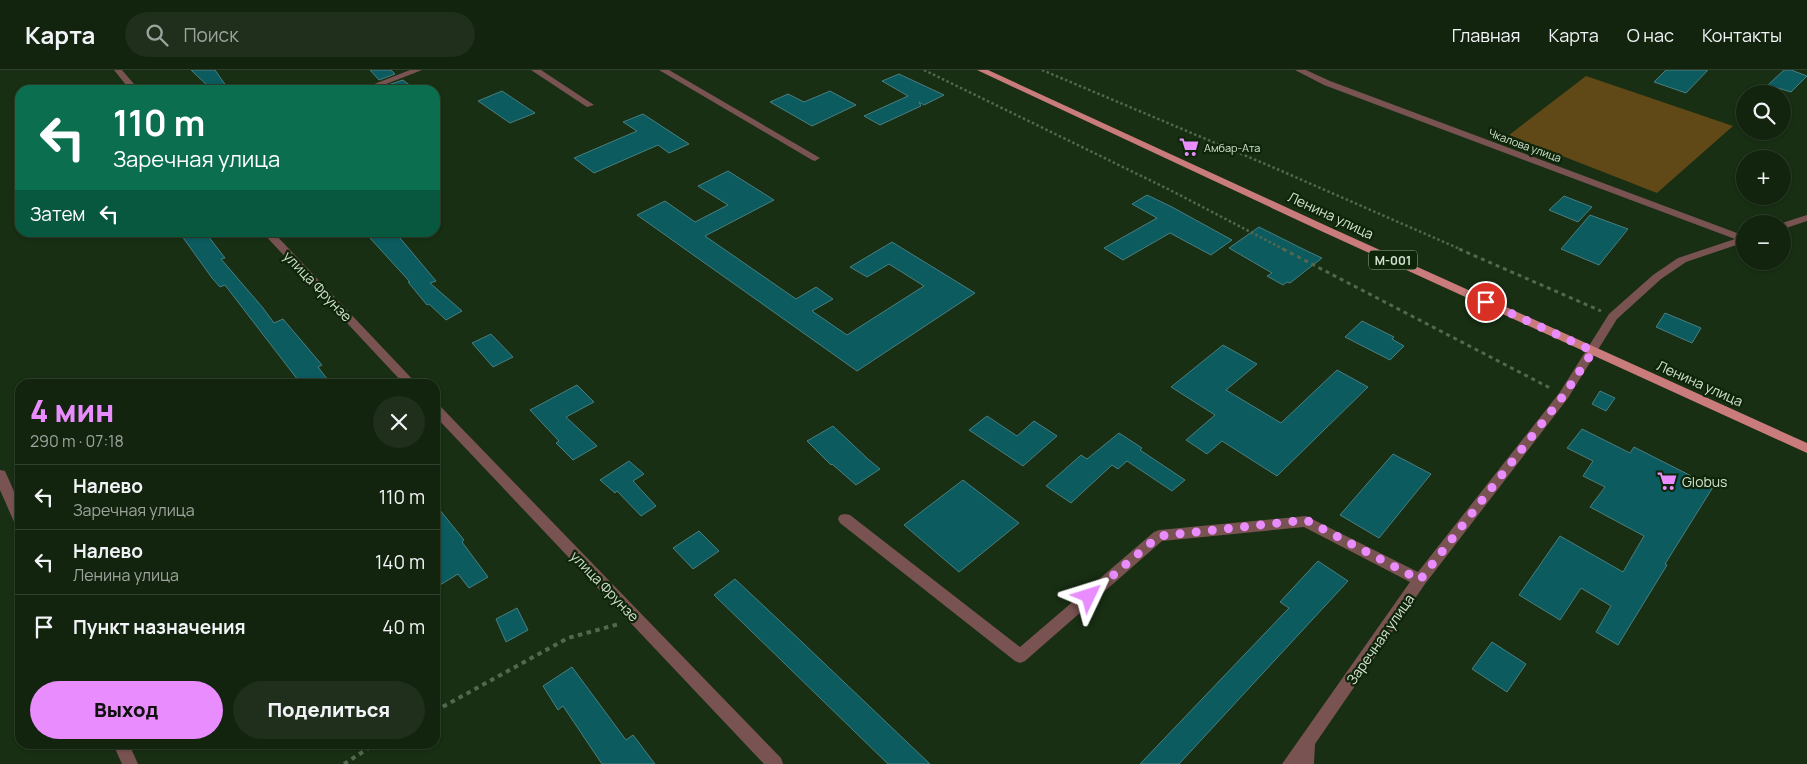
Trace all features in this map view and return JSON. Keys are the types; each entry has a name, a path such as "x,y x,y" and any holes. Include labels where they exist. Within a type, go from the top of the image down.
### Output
{"main road":[{"name":"Ленина улица","path":"981,70 1807,448"}],"street":[{"path":"118,70 131,85"},
{"path":"376,85 418,70"},
{"path":"535,70 590,105"},
{"path":"663,70 815,158"},
{"name":"Чкалова улица","path":"1299,70 1327,83 1736,236"},
{"path":"1791,223 1807,218"},
{"name":"улица Фрунзе","path":"272,237 407,379"},
{"name":"Заречная улица","path":"1307,742 1420,580 1564,395 1613,316 1657,277 1682,260 1736,242"},
{"name":"улица Фрунзе","path":"440,413 775,764"},
{"path":"0,476 15,509"},
{"path":"845,519 1020,656 1159,536 1306,520 1420,580"},
{"path":"1290,764 1307,742"},
{"path":"1306,764 1307,742"},
{"path":"123,749 130,764"}],"path":[{"path":"924,70 1170,190 1564,395"},
{"path":"1042,70 1277,169 1613,316"},
{"path":"440,708 568,638 636,619"},
{"path":"344,764 367,749"}],"shaded area":[{"path":"1586,76 1733,126 1657,193 1509,135"}],"building":[{"path":"191,70 215,70 226,85 207,85"},
{"path":"370,70 391,70 395,74 379,80"},
{"path":"1666,70 1708,70 1686,93 1654,82"},
{"path":"1784,70 1791,70 1807,76 1791,92 1791,85 1768,85"},
{"path":"899,74 944,95 924,105 919,102 921,106 880,125 864,116 908,96 882,81"},
{"path":"403,80 410,85 388,85"},
{"path":"502,91 535,113 510,123 478,101"},
{"path":"830,91 856,105 812,126 770,102 788,94 804,102"},
{"path":"643,114 689,144 669,153 658,145 594,173 574,158 637,131 623,122"},
{"path":"728,171 774,200 705,236 796,299 816,287 833,299 812,311 847,335 924,286 889,264 867,277 850,267 892,242 975,293 857,371 637,215 665,201 695,222 728,205 698,186"},
{"path":"1147,195 1232,240 1211,255 1170,233 1123,260 1104,248 1157,218 1132,204"},
{"path":"1564,196 1592,207 1578,222 1549,210"},
{"path":"1590,215 1628,229 1599,265 1561,249"},
{"path":"1259,227 1322,258 1290,283 1287,282 1283,285 1267,276 1272,273 1229,248"},
{"path":"183,237 209,237 225,258 221,259 274,323 283,319 322,365 318,367 327,379 297,379 225,285 220,287"},
{"path":"399,237 436,281 430,283 462,311 446,320 429,304 427,305 408,282 410,282 370,238"},
{"path":"1665,313 1701,328 1692,343 1656,327"},
{"path":"1362,321 1394,337 1392,339 1404,346 1390,360 1345,337"},
{"path":"491,334 513,357 493,367 472,343"},
{"path":"1223,345 1257,364 1226,390 1281,423 1337,370 1368,387 1277,476 1222,441 1207,454 1186,440 1215,415 1171,387"},
{"path":"577,385 594,402 566,417 597,446 573,460 556,443 559,441 530,410"},
{"path":"1600,391 1615,398 1606,411 1592,404"},
{"path":"987,416 1017,436 1034,421 1057,436 1023,466 969,430"},
{"path":"833,426 880,469 856,485 831,465 807,441"},
{"path":"1582,429 1630,453 1634,447 1713,487 1618,645 1596,632 1611,606 1581,588 1560,620 1519,595 1560,536 1623,572 1644,536 1590,507 1605,487 1583,476 1593,461 1567,448"},
{"path":"1119,433 1142,448 1140,450 1185,480 1172,491 1127,461 1118,469 1112,465 1071,503 1046,486 1081,455 1087,459"},
{"path":"1393,454 1431,474 1379,538 1340,515"},
{"path":"629,461 644,474 633,481 656,506 641,516 617,491 615,493 600,480"},
{"path":"963,480 1019,523 959,572 904,525"},
{"path":"440,510 464,540 462,542 488,577 469,588 458,574 440,585"},
{"path":"699,531 719,551 693,569 673,548"},
{"path":"1318,561 1348,581 1179,764 1140,764 1289,608 1280,602"},
{"path":"735,579 930,764 888,764 714,595"},
{"path":"517,608 528,630 506,642 496,619"},
{"path":"1492,642 1526,664 1507,692 1472,669"},
{"path":"572,667 626,740 633,735 655,764 602,764 563,706 558,710 543,686"}],"place":[{"name":"Амбар-Ата","path":"1189,147"},
{"name":"Globus","path":"1667,481"}],"route":[{"path":"1089,596 1159,536 1306,520 1420,580 1564,395 1593,351 1486,302"}]}
